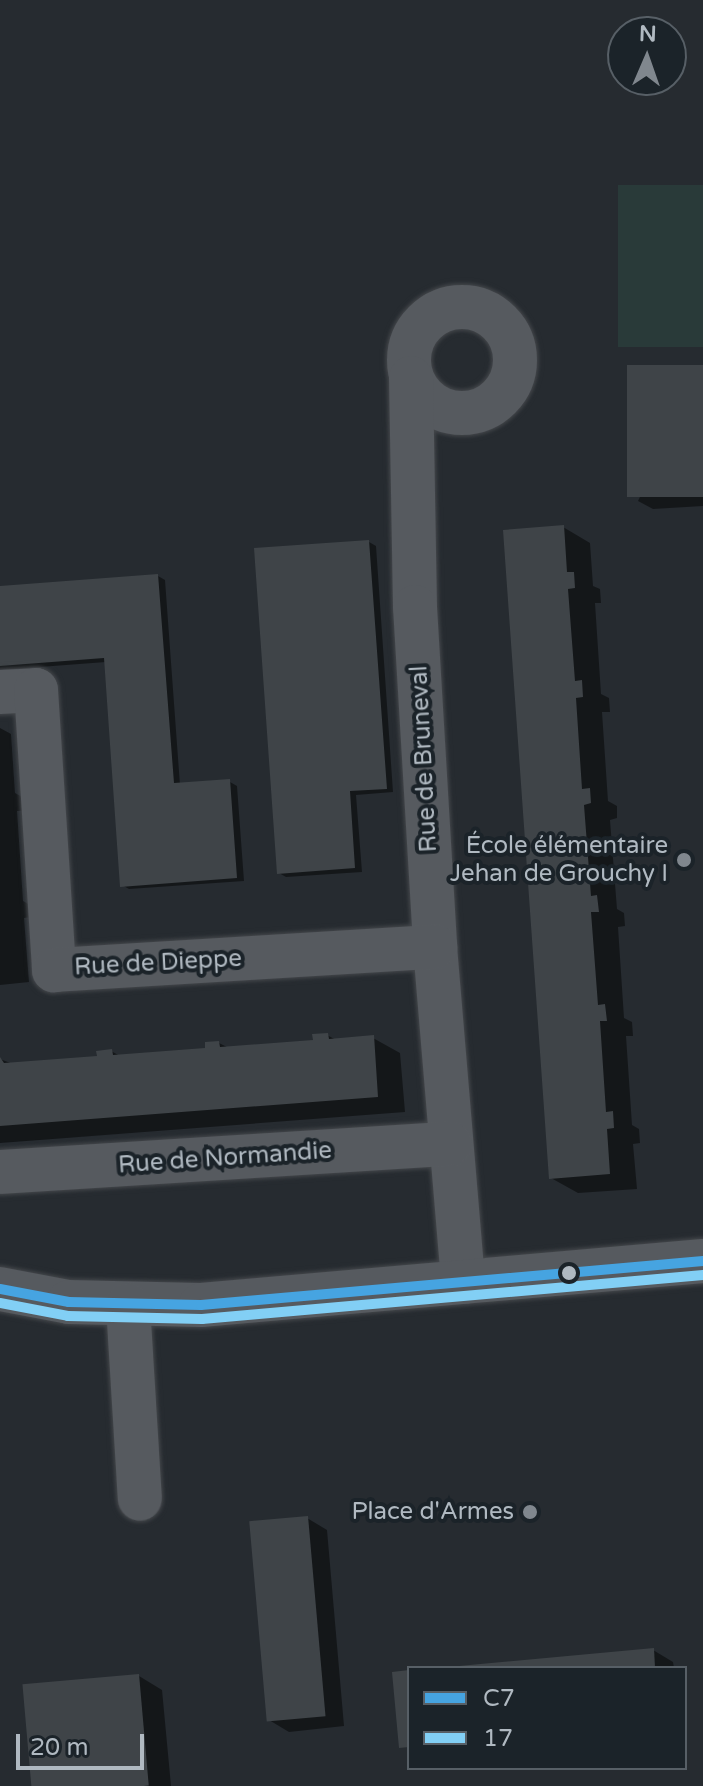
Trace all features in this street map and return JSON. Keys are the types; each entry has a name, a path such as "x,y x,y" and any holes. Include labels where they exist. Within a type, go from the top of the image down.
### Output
{"street":[{"name":"Rue de Bruneval","path":"411,378 415,607 435,947 463,1282"},
{"name":"Rue de Dieppe","path":"0,692 36,690 54,970 435,947"},
{"name":"Rue de Normandie","path":"0,1172 450,1144"},
{"path":"0,1289 69,1302 201,1305 703,1261"},
{"path":"128,1305 140,1499"}],"shaded area":[{"path":"618,185 703,185 703,347 618,347"}],"building":[{"path":"627,365 703,365 703,497 627,497"},
{"path":"564,525 567,572 574,572 575,588 568,589 575,681 582,680 583,697 576,698 582,789 590,788 591,803 584,805 591,896 597,895 599,912 591,912 598,1005 605,1004 607,1021 600,1021 606,1112 613,1111 614,1128 607,1129 610,1174 549,1179 503,530"},
{"path":"369,540 387,789 350,791 355,868 277,874 254,548"},
{"path":"158,574 174,783 230,779 237,878 120,887 104,658 0,666 0,586"},
{"path":"328,1033 329,1039 374,1035 378,1097 0,1126 0,1057 4,1063 97,1056 96,1051 112,1049 113,1055 205,1048 205,1042 219,1041 220,1047 313,1040 312,1034"},
{"path":"308,1516 326,1716 267,1721 249,1521"},
{"path":"654,1648 655,1666 459,1666"},
{"path":"407,1670 407,1747 399,1748 392,1672"},
{"path":"139,1674 149,1786 31,1786 22,1684"}],"transit line":[{"name":"C7","path":"0,1289 69,1302 201,1305 703,1261"},
{"name":"17","path":"0,1303 68,1316 202,1319 703,1275"}],"place":[{"name":"École élémentaire Jehan de Grouchy I","path":"684,860"},
{"name":"Place d'Armes","path":"530,1512"}]}
